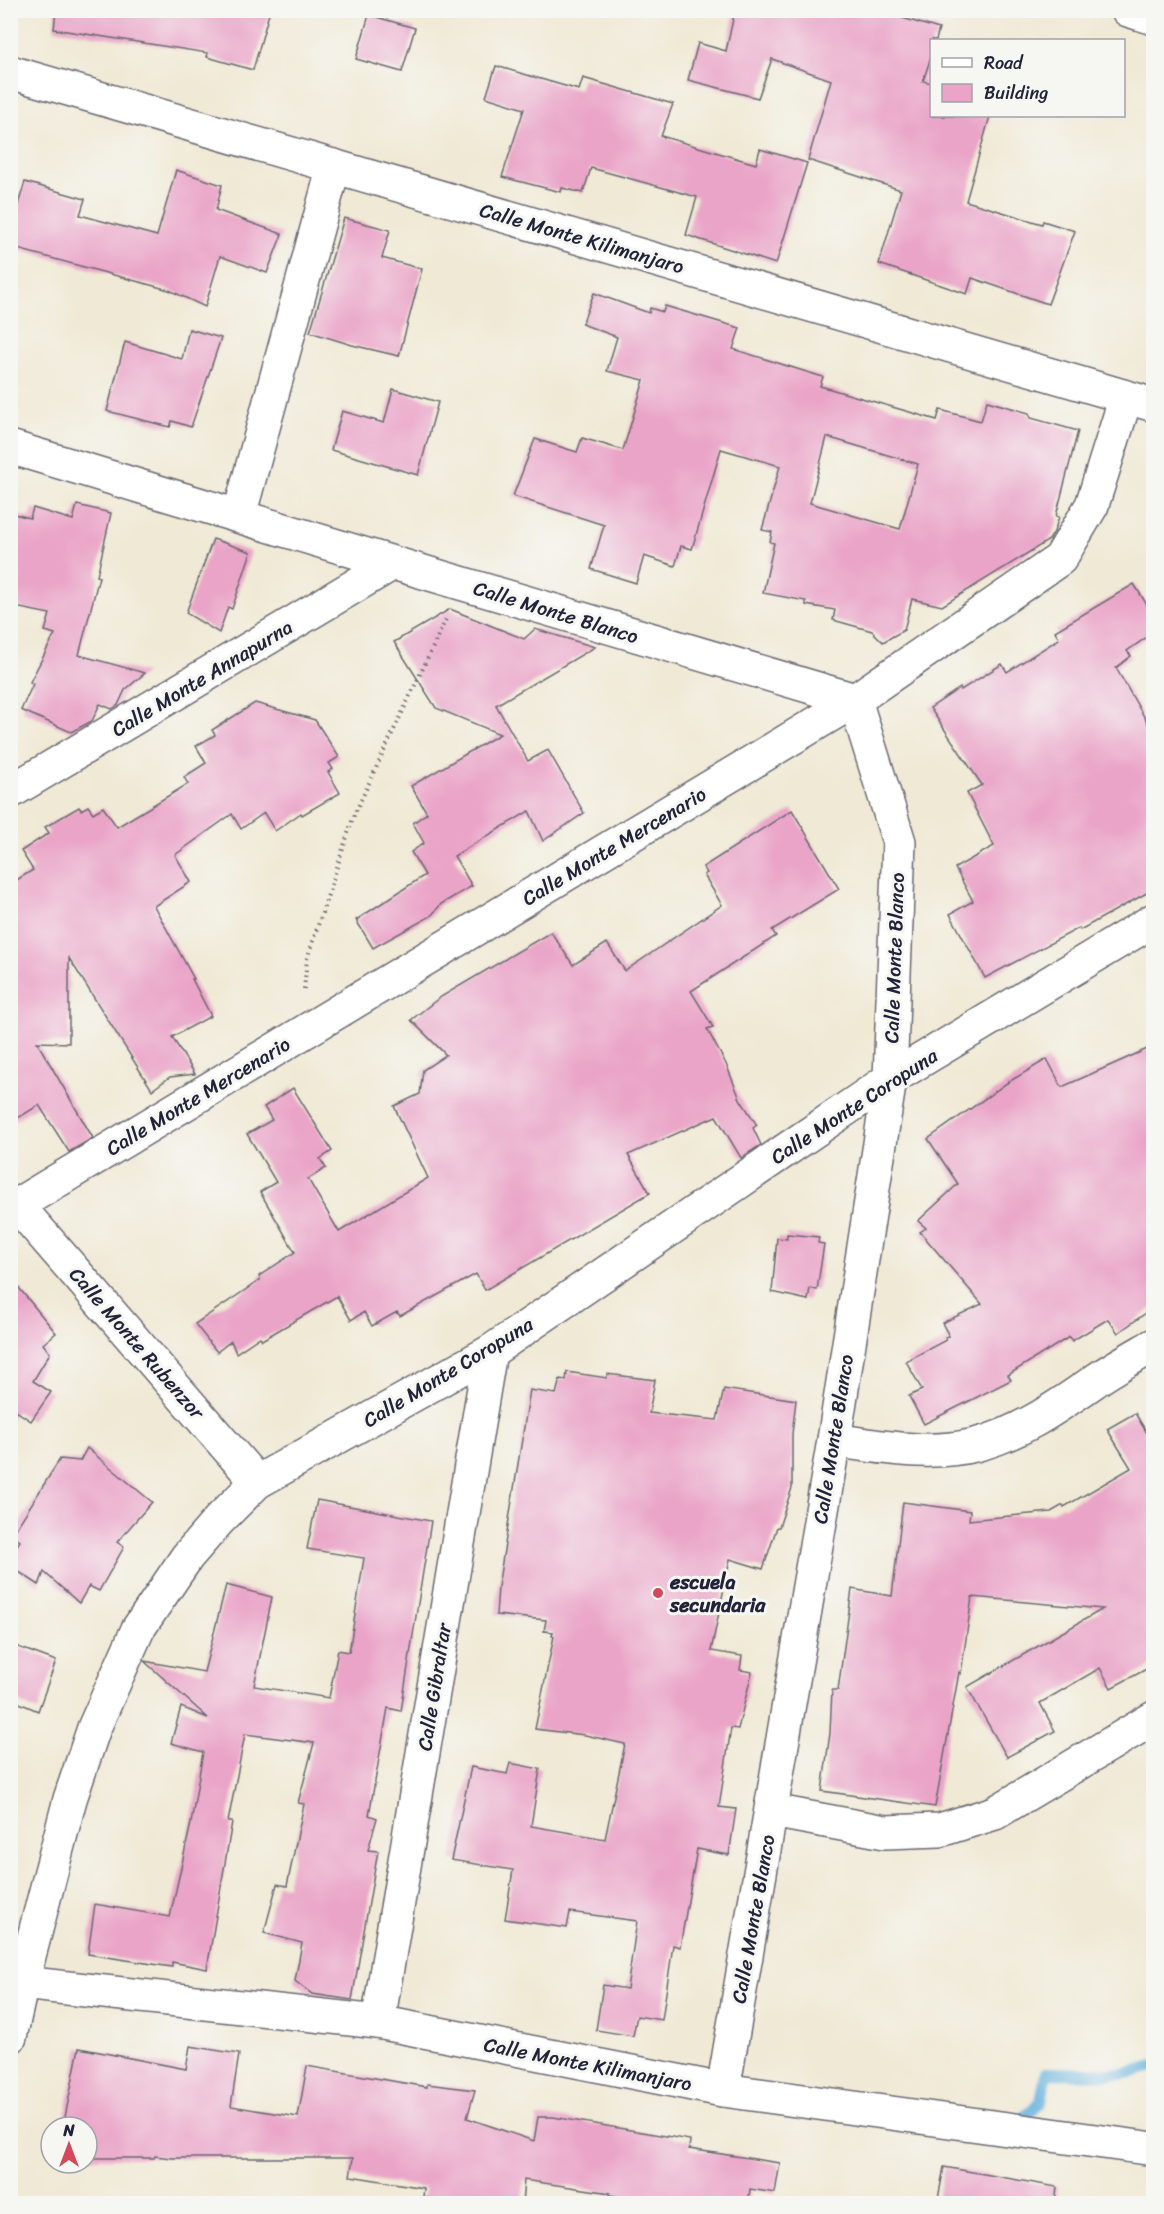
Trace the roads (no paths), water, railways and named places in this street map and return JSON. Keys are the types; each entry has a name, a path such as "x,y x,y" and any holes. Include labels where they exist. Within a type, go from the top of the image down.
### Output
{"street":[{"path":"1128,10 1154,18"},
{"name":"Calle Monte Kilimanjaro","path":"10,72 1140,401"},
{"path":"239,516 334,166"},
{"name":"Calle Monte Mercenario","path":"14,1208 855,700 1060,559 1092,505 1140,401"},
{"name":"Calle Monte Blanco","path":"10,447 855,700 899,842 890,1079 834,1440 723,2090"},
{"name":"Calle Monte Annapurna","path":"10,792 393,563"},
{"name":"Calle Monte Coropuna","path":"10,2037 70,1798 94,1728 138,1629 187,1557 219,1520 257,1482 490,1352 890,1079 1154,921"},
{"name":"Calle Monte Rubenzor","path":"14,1208 257,1482"},
{"path":"834,1440 891,1448 936,1450 975,1445 1030,1425 1104,1375 1154,1345"},
{"name":"Calle Gibraltar","path":"378,2022 490,1352"},
{"path":"772,1811 885,1832 940,1830 995,1812 1154,1718"},
{"name":"Calle Monte Kilimanjaro","path":"22,1983 378,2022 723,2090 1154,2149"}],"waterway":[{"path":"1026,2116 1041,2102 1046,2073 1123,2074 1154,2066"}],"place":[{"name":"escuela secundaria","path":"658,1593"}]}
